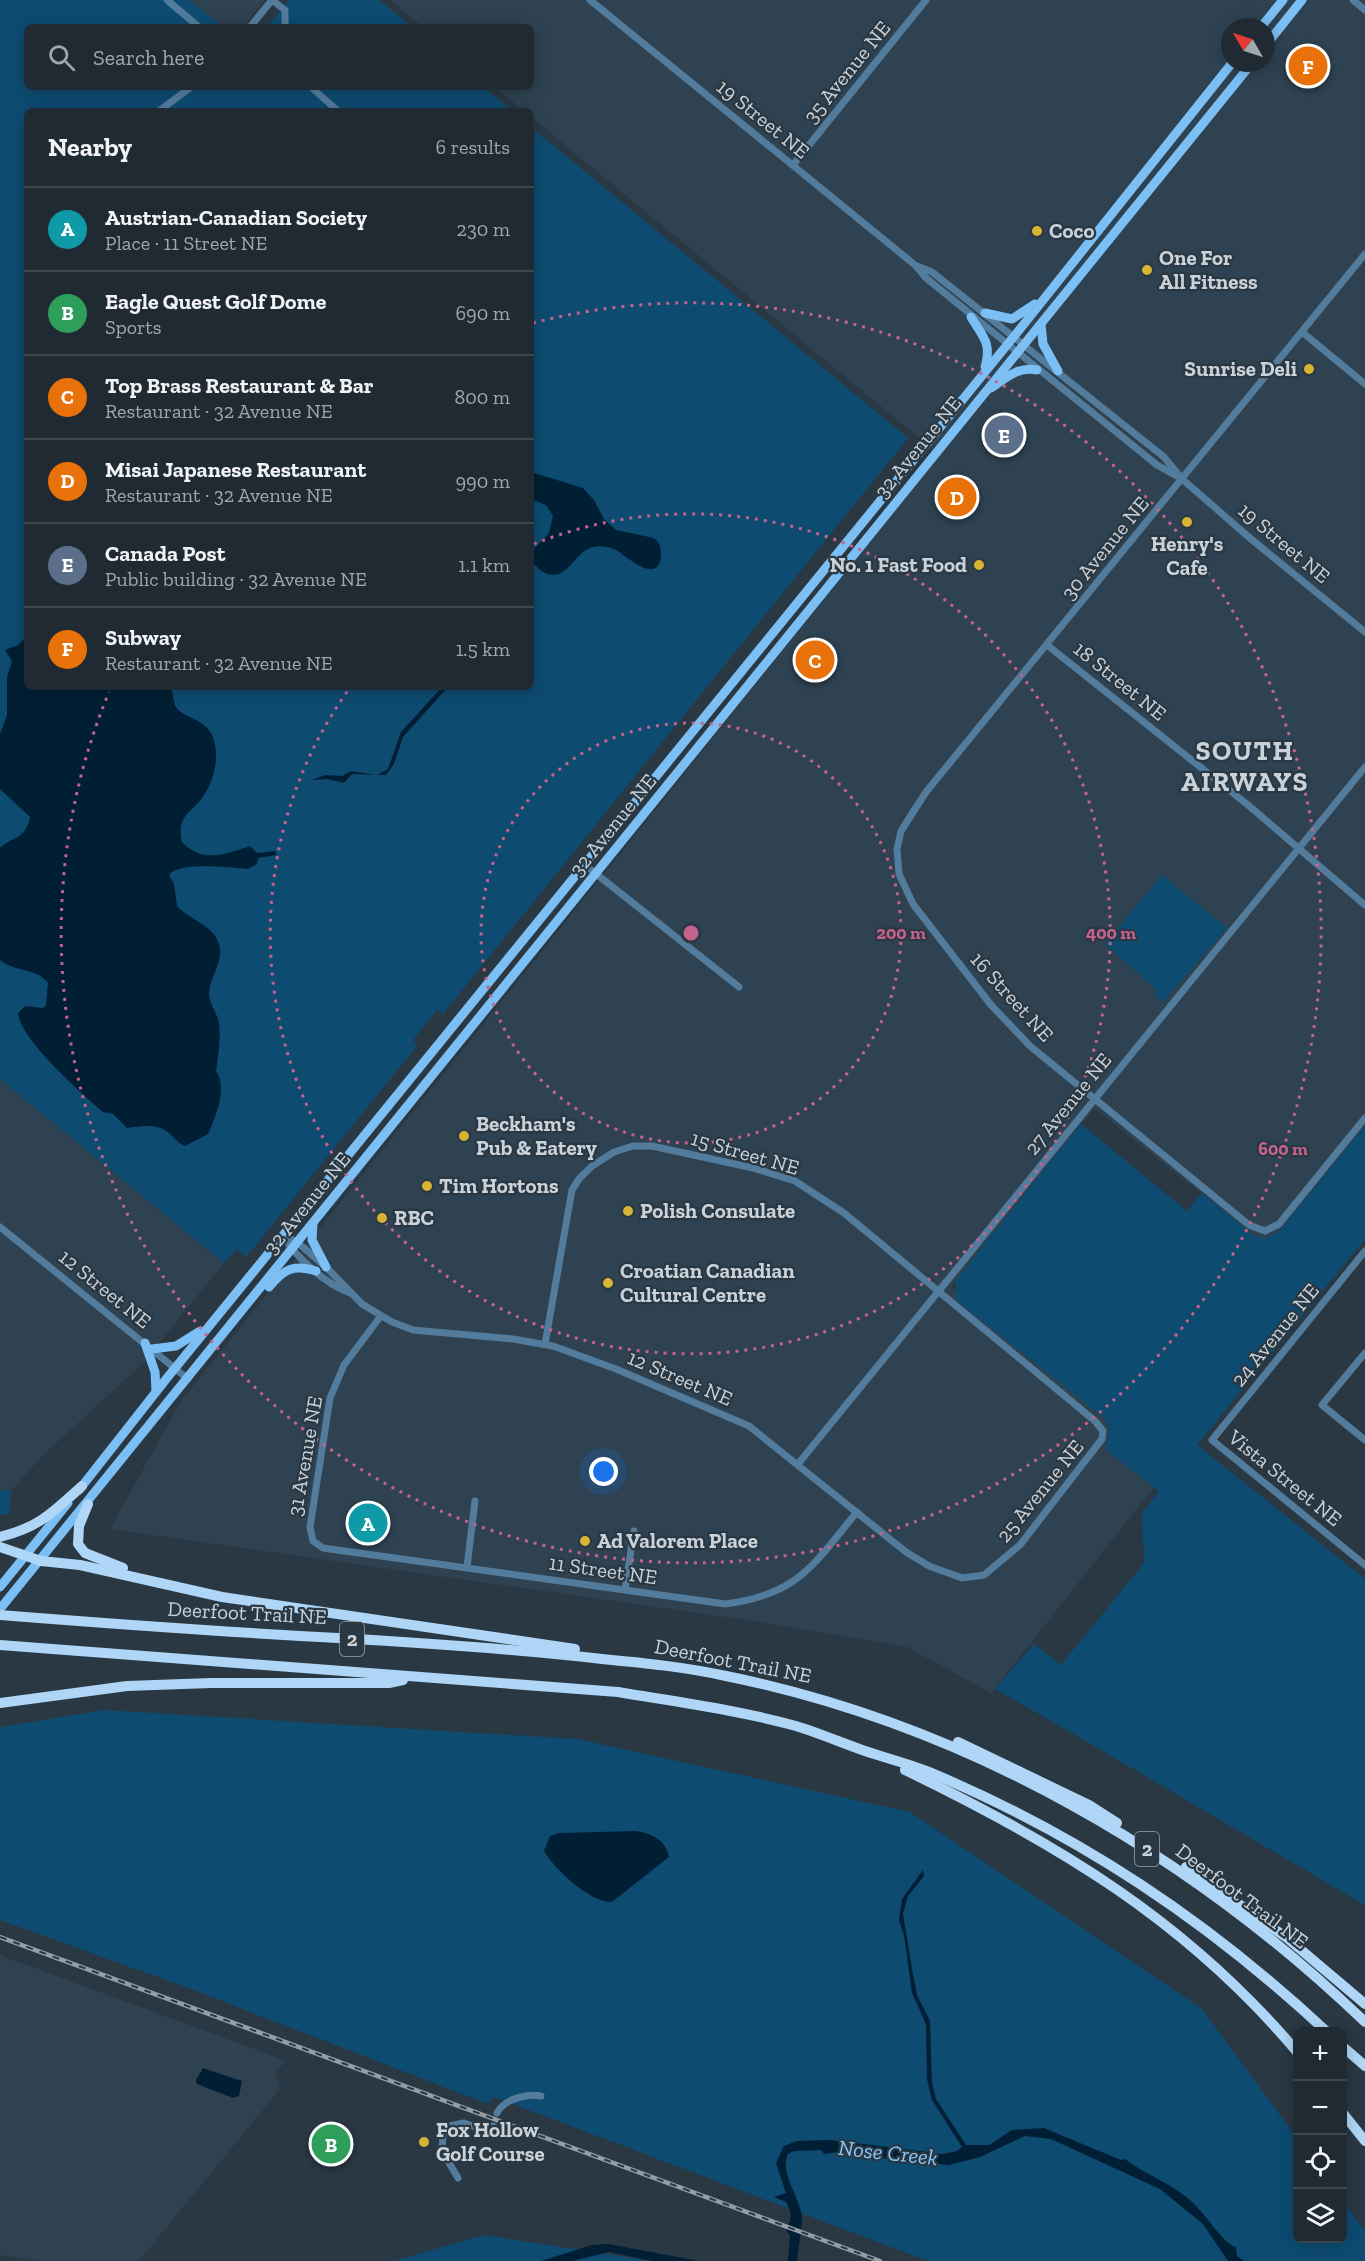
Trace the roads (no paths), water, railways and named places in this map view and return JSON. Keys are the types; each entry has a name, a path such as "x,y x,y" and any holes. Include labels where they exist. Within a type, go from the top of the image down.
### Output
{"highway":[{"path":"0,1537 26,1531 40,1523 82,1486"},
{"path":"88,1504 77,1536 78,1544 85,1553 109,1564 189,1589"},
{"path":"0,1547 41,1561 80,1565 222,1597 368,1620 527,1641 676,1667"},
{"name":"Deerfoot Trail NE","path":"0,1615 206,1631 512,1649 676,1667 726,1676 817,1698 897,1726 993,1766 1113,1827 1234,1910 1300,1963 1365,2022"},
{"name":"2","path":"0,1645 618,1692 716,1708 796,1726 928,1772 1010,1809 1094,1853 1189,1915 1244,1957 1323,2027"},
{"path":"3,1702 127,1686 211,1683 389,1683 414,1677"},
{"path":"897,1726 932,1731 1006,1763 1089,1805 1277,1931 1365,2004"},
{"path":"864,1751 977,1805 1053,1847 1123,1893 1166,1923 1214,1964 1293,2048"},
{"path":"1347,2050 1365,2066"},
{"path":"1347,2119 1365,2142"}],"main road":[{"path":"1268,18 1283,0"},
{"path":"1275,34 1302,0"},
{"path":"1293,12 1311,0"},
{"name":"32 Avenue NE","path":"0,1587 209,1325 585,865 1225,72"},
{"name":"32 Avenue NE","path":"0,1609 88,1504 294,1246 1245,72"},
{"path":"985,313 1012,319 1044,297"},
{"path":"971,317 988,344 989,352 983,372"},
{"path":"1041,324 1043,344 1058,371"},
{"path":"986,390 1018,370 1026,368 1037,370"},
{"path":"313,1223 312,1240 326,1267"},
{"path":"247,1306 287,1270 301,1266 316,1271"},
{"path":"156,1391 155,1372 149,1346 176,1346 209,1325"}],"street":[{"path":"167,0 195,24"},
{"path":"252,24 272,0 285,10 285,24"},
{"name":"19 Street NE","path":"590,0 915,264 971,317 1157,465 1182,479 1365,632"},
{"name":"35 Avenue NE","path":"793,165 926,0"},
{"path":"1353,0 1365,10"},
{"path":"163,108 187,90"},
{"path":"314,90 335,108"},
{"name":"30 Avenue NE","path":"899,874 897,849 901,831 912,811 1365,254"},
{"name":"19 Street NE","path":"915,264 932,272 1014,335 1164,457 1182,479"},
{"path":"1302,332 1365,384"},
{"name":"18 Street NE","path":"1047,645 1248,805 1298,851 1365,905"},
{"name":"27 Avenue NE","path":"798,1464 937,1290 1365,767"},
{"path":"585,865 739,987"},
{"name":"16 Street NE","path":"899,874 913,904 991,1005 1037,1052 1242,1219 1265,1231 1279,1224 1365,1118"},
{"name":"15 Street NE","path":"545,1344 572,1190 579,1179 592,1166 614,1152 633,1146 672,1149 753,1168 795,1181 844,1213 1095,1421 1103,1431"},
{"name":"12 Street NE","path":"0,1227 188,1378"},
{"name":"12 Street NE","path":"282,1235 316,1271 338,1289 350,1293"},
{"name":"12 Street NE","path":"294,1246 326,1267 343,1282 350,1293 380,1317 413,1330 545,1344 590,1359 725,1414 749,1426 906,1552 929,1566 962,1578"},
{"name":"24 Avenue NE","path":"1212,1440 1364,1253"},
{"name":"31 Avenue NE","path":"313,1541 310,1527 330,1398 344,1365 380,1317"},
{"path":"1365,1353 1322,1405 1365,1440"},
{"name":"25 Avenue NE","path":"962,1578 984,1575 1020,1545 1098,1446 1103,1431"},
{"name":"Vista Street NE","path":"1212,1440 1365,1565"},
{"path":"466,1567 475,1501"},
{"name":"11 Street NE","path":"313,1541 323,1548 333,1550 725,1604 766,1595 785,1588 806,1573 857,1512"},
{"path":"625,1589 634,1531"},
{"path":"497,2113 500,2106 530,2093 541,2096"},
{"path":"458,2178 442,2151 443,2133 449,2126 464,2123 489,2132 493,2126"}],"water":[{"path":"534,473 583,488 594,500 604,519 616,530 654,538 661,549 659,564 655,568 642,567 616,550 599,546 586,550 559,574 545,573 534,564 534,549 549,533 553,516 546,505 534,500"},
{"path":"24,639 24,690 172,690 175,706 207,728 216,748 214,773 208,789 183,820 182,842 190,849 206,855 223,854 250,846 257,853 275,851 277,855 258,858 257,864 248,869 194,867 183,868 169,875 174,884 177,906 204,925 217,939 220,947 219,960 209,993 219,1024 216,1071 221,1085 220,1102 208,1134 185,1146 157,1127 127,1128 113,1114 103,1112 53,1066 21,1024 18,1013 25,1006 43,1008 46,1005 48,983 32,972 12,967 0,960 0,848 25,830 30,817 0,789 0,734 7,715 7,677 12,661 5,650 18,645"},
{"path":"439,690 445,690 403,737 394,764 386,775 377,775 388,769 401,732"},
{"path":"351,771 375,775 352,774 344,783 327,779 312,780 325,775 342,776"},
{"path":"636,1831 657,1838 665,1846 669,1857 612,1902 594,1897 574,1884 544,1851 550,1836 559,1833"},
{"name":"Nose Creek","path":"923,1870 924,1876 908,1896 903,1914 917,1995 930,2021 932,2083 936,2099 966,2145 989,2145 1012,2130 1044,2128 1121,2160 1125,2159 1190,2200 1221,2236 1236,2247 1237,2256 1244,2261 1228,2261 1203,2224 1160,2189 1051,2139 1025,2136 980,2157 949,2165 872,2157 846,2151 824,2154 821,2150 794,2151 788,2154 786,2170 802,2218 797,2261 788,2261 790,2235 786,2231 790,2213 786,2202 774,2197 786,2193 776,2163 784,2146 797,2141 831,2140 943,2154 957,2151 962,2147 932,2100 927,2079 926,2024 912,1993 904,1935 899,1920 902,1899"},
{"path":"203,2068 242,2081 239,2096 233,2098 197,2084 196,2080"},
{"path":"608,2244 699,2261 652,2261 609,2252 573,2261 541,2261 592,2245"}],"railway":[{"path":"0,1937 880,2261"}],"place":[{"name":"Subway","path":"1308,66"},
{"name":"Coco","path":"1037,231"},
{"name":"One For All Fitness","path":"1147,270"},
{"name":"Sunrise Deli","path":"1309,369"},
{"name":"Canada Post","path":"1004,435"},
{"name":"Misai Japanese Restaurant","path":"957,497"},
{"name":"Henry's Cafe","path":"1187,522"},
{"name":"No. 1 Fast Food","path":"979,565"},
{"name":"Top Brass Restaurant & Bar","path":"815,660"},
{"name":"Beckham's Pub & Eatery","path":"464,1136"},
{"name":"Tim Hortons","path":"427,1186"},
{"name":"Polish Consulate","path":"628,1211"},
{"name":"RBC","path":"382,1218"},
{"name":"Croatian Canadian Cultural Centre","path":"608,1283"},
{"name":"Austrian-Canadian Society","path":"368,1523"},
{"name":"Ad Valorem Place","path":"585,1541"},
{"name":"Fox Hollow Golf Course","path":"424,2142"},
{"name":"Eagle Quest Golf Dome","path":"331,2144"}],"district":[{"name":"SOUTH AIRWAYS","path":"1245,766"}]}
